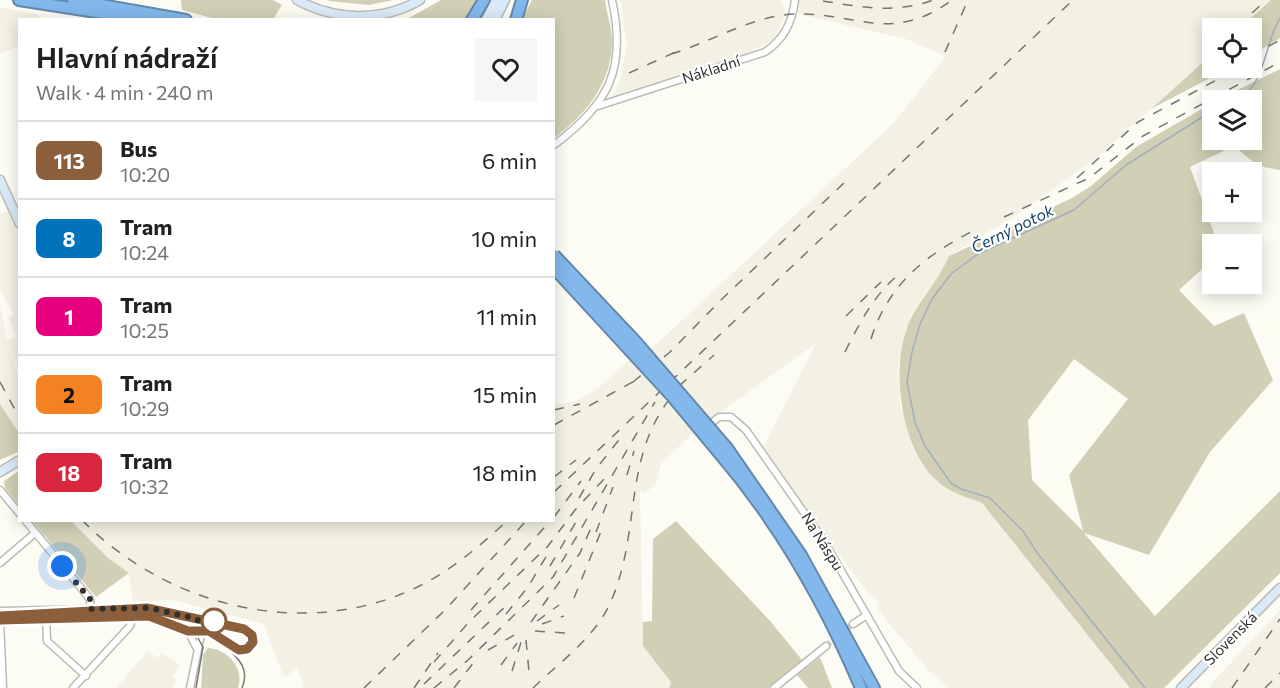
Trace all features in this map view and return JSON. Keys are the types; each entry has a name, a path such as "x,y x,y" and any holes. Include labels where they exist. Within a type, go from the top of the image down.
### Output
{"highway":[{"path":"19,0 135,18"},
{"path":"73,0 175,18"},
{"path":"473,18 483,0"},
{"path":"517,18 522,0"},
{"path":"555,256 636,342 724,451 801,555 874,688"},
{"path":"555,269 724,451 803,575 846,653 861,688"}],"street":[{"path":"297,0 325,11 360,16 391,13 420,0"},
{"path":"487,18 496,0"},
{"path":"496,18 505,0"},
{"path":"517,18 527,0"},
{"name":"Nákladní","path":"555,144 577,128 598,106 614,75 618,50 618,26 612,0"},
{"name":"Nákladní","path":"598,106 765,52 778,43 784,35 792,16 795,0"},
{"path":"0,180 18,217"},
{"name":"Na Náspu","path":"713,422 719,417 731,417 746,430 805,513 899,671 917,688"},
{"path":"0,472 18,461"},
{"path":"0,490 18,512"},
{"path":"27,522 90,599 91,613"},
{"path":"0,563 36,533"},
{"name":"Slovenská","path":"1181,688 1280,588"},
{"path":"3,688 0,620 150,608 197,619 202,630 190,688"},
{"path":"0,611 156,617 188,631 195,640 197,650"},
{"path":"46,611 47,641 86,676"},
{"path":"853,624 867,615"},
{"path":"73,688 130,626 133,616"},
{"path":"774,688 826,646"}],"shaded area":[{"path":"620,0 780,0 786,13 773,40 751,51 613,96 621,78 627,45"},
{"path":"799,0 1271,0 1251,18 1202,18 1202,63 1094,160 1024,210 949,256 943,270 921,299 906,331 898,365 900,404 909,433 935,480 949,491 982,503 1130,688 949,688 929,671 878,610 879,603 869,594 816,524 763,448 816,343 695,431 661,464 656,484 645,493 640,490 643,646 671,682 669,688 302,688 304,685 297,667 286,677 282,673 264,624 169,599 133,604 129,573 107,557 72,522 555,522 555,405 575,402 597,389 629,361 650,350 893,124 946,56 906,39 798,14"},
{"path":"0,7 38,14 40,18 18,18 18,46 0,54"},
{"path":"8,211 18,233 18,369 11,351 18,376 18,431 0,404 0,303 7,340 17,336 8,318 14,314 0,289 0,214"},
{"path":"1280,610 1280,688 1210,688 1211,684"},
{"path":"148,651 158,658 162,653 180,665 173,677 176,680 173,688 116,688"}],"green space":[{"path":"181,0 273,0 282,5 274,18 212,18 182,10"},
{"path":"329,0 393,0 369,5 328,1"},
{"path":"441,0 478,0 466,18 409,18"},
{"path":"532,0 605,0 612,41 606,74 594,99 576,120 555,137 555,18 523,18"},
{"path":"1271,0 1280,0 1280,38 1262,49 1262,18 1251,18"},
{"path":"1202,63 1202,78 1210,78 1151,109"},
{"path":"1280,69 1280,170 1262,167 1262,162 1253,162 1239,150 1262,150 1262,90 1237,90"},
{"path":"1202,109 1202,150 1226,150 1190,167 1202,200 1202,222 1210,222 1214,234 1202,234 1202,269 1179,290 1214,326 1244,313 1273,380 1210,452 1149,555 1084,533 1155,616 1280,491 1280,573 1164,688 1130,688 982,503 947,489 937,481 915,451 908,431 900,389 900,368 906,331 949,256 1072,198 1091,186 1136,147","holes":["1074,359 1128,399 1069,475 1083,531 1032,480 1028,420"]},
{"path":"0,404 18,431 18,452 0,460"},
{"path":"18,472 18,504 5,488 4,481"},
{"path":"676,521 771,622 802,660 769,688 669,688 671,682 643,646 643,622 652,621 653,539"},
{"path":"33,522 72,522 107,557 129,573 96,597"},
{"path":"208,648 222,652 233,661 239,674 238,688 201,688 203,655"},
{"path":"820,657 832,688 808,688 797,675"}],"waterway":[{"name":"Černý potok","path":"1249,90 1259,75 1280,18"},
{"name":"Černý potok","path":"1145,688 1038,554 1023,531 990,498 961,489 951,483 925,446 915,422 907,382 920,324 932,299 951,274 978,254 1074,210 1126,165 1202,117"}],"tunnel":[{"path":"826,646 853,624"}],"tram line":[{"path":"0,615 140,611 166,616 211,637 235,656 244,671 242,688"},
{"path":"194,631 203,647 196,688"}],"railway":[{"path":"823,1 892,8 933,0"},
{"path":"671,54 755,22 784,15 808,14 888,24 908,21 929,14 952,0"},
{"path":"945,52 968,0"},
{"path":"555,491 1073,0"},
{"path":"1252,13 1266,0"},
{"path":"1262,50 1280,40"},
{"path":"629,73 678,51"},
{"path":"1004,217 1089,178 1143,136 1280,62"},
{"path":"1077,178 1138,122 1220,78"},
{"path":"633,382 670,352 845,182"},
{"path":"871,339 887,303 910,274 939,251 973,231"},
{"path":"845,352 875,300 899,274"},
{"path":"846,316 881,282"},
{"path":"679,386 714,355"},
{"path":"555,424 640,378"},
{"path":"533,688 588,636 612,599 622,570 641,459 650,432 664,406 685,381"},
{"path":"0,382 18,415"},
{"path":"434,688 468,660 553,577 655,402"},
{"path":"555,410 580,404"},
{"path":"579,498 596,469 622,436"},
{"path":"627,475 634,451"},
{"path":"555,476 576,460"},
{"path":"434,662 469,622 548,546 575,510 605,478"},
{"path":"555,516 581,481"},
{"path":"596,532 613,487"},
{"path":"531,622 580,553 594,521"},
{"path":"84,522 115,549 153,574 193,593 236,606 280,612 324,612 368,605 411,590 462,559 506,522"},
{"path":"364,688 446,609 525,522"},
{"path":"471,610 549,522"},
{"path":"550,566 576,522"},
{"path":"574,598 604,524"},
{"path":"506,614 528,587 550,550"},
{"path":"424,684 509,603"},
{"path":"537,621 559,605"},
{"path":"542,624 564,616"},
{"path":"1232,688 1280,619"},
{"path":"535,631 566,633"},
{"path":"488,650 516,634"},
{"path":"512,671 522,639"},
{"path":"526,640 529,672"},
{"path":"501,665 517,643"},
{"path":"414,688 438,653"},
{"path":"454,688 474,662"},
{"path":"1265,688 1280,673"}],"bus line":[{"name":"113","path":"0,616 49,615 71,610 150,608 244,629 252,635 253,642 247,649 239,650 209,631 188,631 149,616 0,620"}],"route":[{"path":"62,566 90,599 91,609 150,608 197,619 200,623 214,621"}]}
